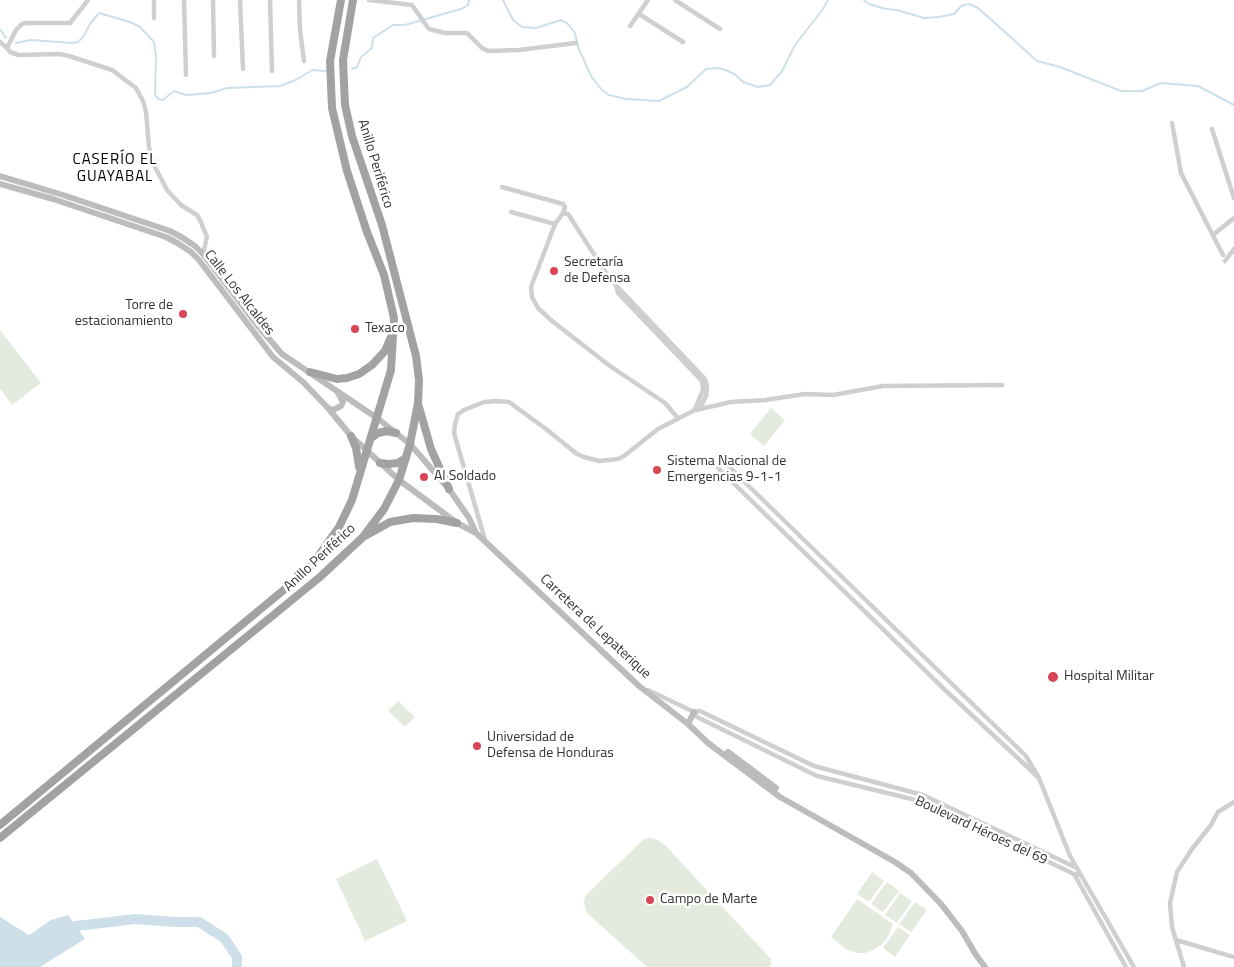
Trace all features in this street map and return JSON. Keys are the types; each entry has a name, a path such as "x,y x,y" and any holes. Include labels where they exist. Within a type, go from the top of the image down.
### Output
{"highway":[{"name":"Anillo Periférico","path":"0,825 309,569 340,528 352,500 391,370 394,318 384,275 355,197 332,108 330,61 341,0"},
{"name":"Anillo Periférico","path":"0,838 307,588 363,537 384,509 398,480 410,444 418,403 416,356 382,225 352,136 345,106 343,60 353,0"},
{"path":"310,372 337,379 359,374 372,365 385,351 394,331"},
{"path":"418,403 431,449 449,489"},
{"path":"371,438 378,433 387,431 396,433"},
{"path":"351,436 358,455 358,478"},
{"path":"380,463 389,464 406,458"},
{"path":"363,537 390,522 413,518 437,519 457,523"}],"main road":[{"name":"Calle Los Alcaldes","path":"0,176 170,231 183,238 203,254 278,350 377,418"},
{"name":"Calle Los Alcaldes","path":"0,184 52,199 179,244 199,260 273,357 303,382 351,436 367,451"},
{"path":"328,408 333,410 341,406 343,402 337,390"},
{"name":"Carretera de Lepaterique","path":"377,418 410,444 449,489 469,518 476,533"},
{"name":"Carretera de Lepaterique","path":"367,451 398,480 457,523 476,533 639,686 688,724 708,743 780,797 895,862 911,874 941,904 962,931 985,967"},
{"path":"688,724 694,712"}],"street":[{"path":"8,48 16,30 22,24 70,23 88,0"},
{"path":"154,0 154,18"},
{"path":"184,0 186,75"},
{"path":"213,0 214,56"},
{"path":"240,0 243,69"},
{"path":"270,0 272,71"},
{"path":"299,0 304,61"},
{"path":"370,0 412,5 429,30 438,32 467,32 482,48 488,51 528,49 576,43"},
{"path":"630,26 648,0"},
{"path":"676,0 720,29"},
{"path":"639,14 683,42"},
{"path":"0,42 10,52 19,55 60,54 112,70 136,88 146,112 154,165 167,190 181,205 197,215 200,220 207,237 203,254"},
{"path":"1172,123 1181,174 1223,255"},
{"path":"1212,129 1234,198"},
{"path":"502,187 563,204 565,208 555,224 531,287 532,297 538,308 579,343 665,403 678,418"},
{"path":"511,212 555,224"},
{"path":"485,542 454,433 458,414 464,410 484,402 509,402 577,454 584,458 599,461 618,459 658,429 694,410 702,404 706,396 707,386 705,379 610,279 568,214 563,213"},
{"path":"1213,235 1234,218"},
{"path":"1225,261 1234,250"},
{"path":"694,410 731,402 765,400 805,394 833,395 883,386 1002,385"},
{"name":"Boulevard Héroes del 69","path":"1039,778 943,688 718,468 724,462 1026,756 1039,778 1070,856 1134,967"},
{"name":"Boulevard Héroes del 69","path":"639,686 694,712 697,717 817,776 920,801 1081,876"},
{"name":"Boulevard Héroes del 69","path":"694,712 700,711 814,766 923,795 1078,868"},
{"path":"1184,967 1172,928 1170,903 1177,872 1211,825 1218,812 1234,802"},
{"name":"Boulevard Héroes del 69","path":"1070,856 1074,874 1126,967"},
{"path":"1176,940 1234,957"}],"shaded area":[{"path":"0,330 41,383 12,405 0,388"},
{"path":"771,408 785,420 764,446 750,434"},
{"path":"398,701 415,717 405,727 388,711"},
{"name":"Campo de Marte","path":"644,839 658,840 665,845 771,959 771,965 768,967 647,967 587,913 584,903 585,896"},
{"path":"377,859 407,921 365,941 336,879"},
{"path":"872,872 884,881 869,902 857,894"},
{"path":"887,882 899,891 883,912 871,904"},
{"path":"900,893 912,901 897,923 885,915"},
{"path":"857,899 893,924 888,937 882,944 874,950 865,953 856,953 846,949 831,937"},
{"path":"915,902 927,910 911,932 899,924"},
{"path":"898,927 910,935 895,957 883,948"}],"water":[{"path":"68,915 85,939 40,967 0,967 0,917 29,935 51,920"}],"waterway":[{"path":"352,69 357,67 361,57 372,48 373,38 393,25 405,25 461,9 468,5 469,0"},
{"path":"503,0 513,20 522,27 536,28 561,20 567,23 575,33 578,47 591,76 601,89 609,95 626,99 659,101 687,87 706,69 717,68 726,70 736,75 743,82 758,87 770,85 782,71 795,45 828,0"},
{"path":"864,0 869,4 924,18 954,14 961,6 969,4 978,8 1037,61 1060,67 1121,91 1142,91 1161,83 1198,86 1234,105"},
{"path":"16,43 31,40 78,42 99,13 130,22 140,27 154,42 156,56 155,94 158,99 163,100 174,91 186,95 211,93 227,88 280,86 296,80 312,70 326,71"},
{"path":"0,29 6,38"},
{"path":"65,932 76,926 136,919 199,922 224,938 237,957 237,967"}],"place":[{"name":"Secretaría de Defensa","path":"554,271"},
{"name":"Torre de estacionamiento","path":"183,314"},
{"name":"Texaco","path":"355,329"},
{"name":"Sistema Nacional de Emergencias 9-1-1","path":"657,470"},
{"name":"Al Soldado","path":"424,477"},
{"name":"Hospital Militar","path":"1053,677"},
{"name":"Universidad de Defensa de Honduras","path":"477,746"},
{"name":"Campo de Marte","path":"650,900"}],"district":[{"name":"CASERÍO EL GUAYABAL","path":"115,168"}]}
